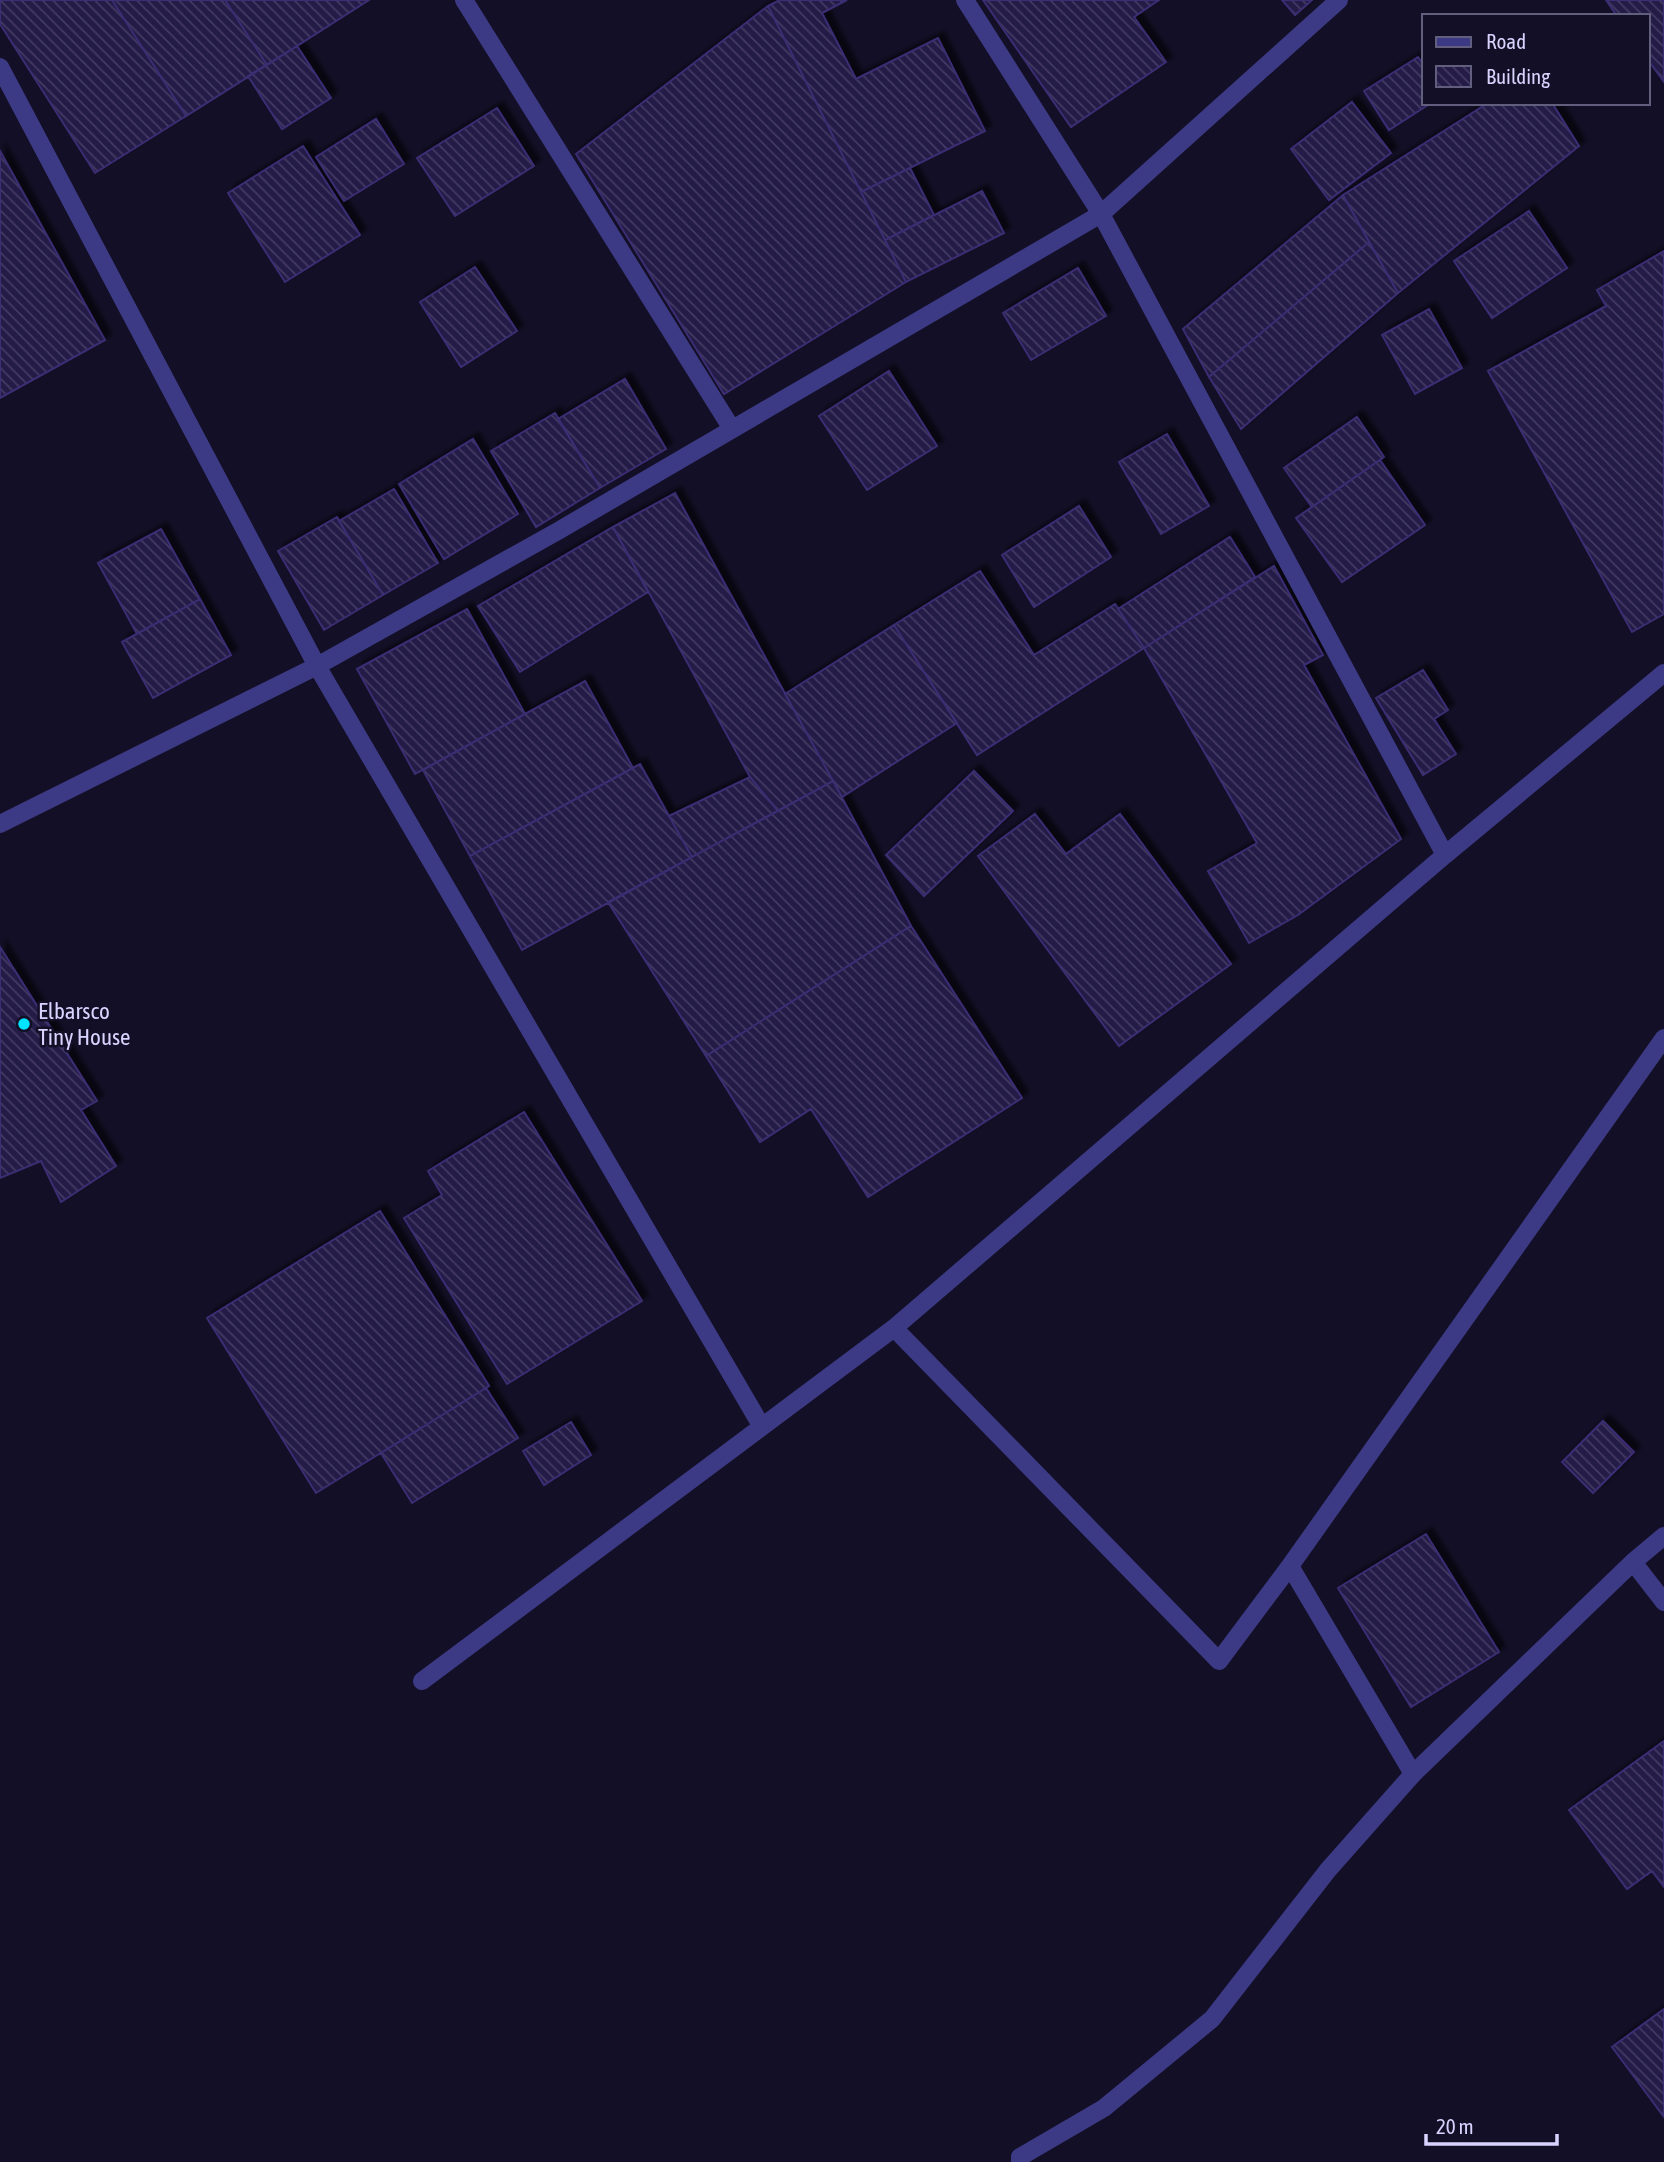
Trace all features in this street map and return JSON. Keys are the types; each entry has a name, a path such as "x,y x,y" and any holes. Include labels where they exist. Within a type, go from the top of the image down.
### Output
{"street":[{"path":"464,0 732,429"},
{"path":"965,0 1101,214 1445,855"},
{"path":"0,824 317,666 558,531 1101,214 1339,0"},
{"path":"0,67 317,666 762,1427"},
{"path":"422,1681 894,1328 1445,855 1664,673"},
{"path":"894,1328 1219,1661 1290,1566 1664,1038"},
{"path":"1020,2162 1020,2157 1104,2108 1212,2020 1328,1870 1413,1774 1633,1562 1664,1536"},
{"path":"1633,1562 1664,1602"},
{"path":"1290,1566 1413,1774"}],"building":[{"path":"0,0 112,0 186,116 95,173 0,24"},
{"path":"112,0 225,0 267,65 186,116"},
{"path":"225,0 369,0 267,65"},
{"path":"780,0 847,0 822,13 856,79 938,38 985,131 861,192 768,6"},
{"path":"983,0 1159,0 1134,17 1166,62 1071,127"},
{"path":"1282,0 1312,0 1295,15"},
{"path":"1606,0 1664,0 1664,82 1650,63 1650,14 1616,14"},
{"path":"768,6 906,282 724,394 576,154"},
{"path":"297,46 331,98 282,129 248,76"},
{"path":"1418,57 1422,63 1422,105 1428,105 1389,130 1364,91"},
{"path":"1352,102 1391,153 1329,200 1291,149"},
{"path":"1485,105 1553,105 1579,146 1398,293 1343,195"},
{"path":"497,108 534,166 455,216 417,158"},
{"path":"376,119 404,164 344,201 316,157"},
{"path":"303,146 360,235 285,282 228,193"},
{"path":"0,151 105,340 0,398"},
{"path":"910,168 934,215 885,240 861,192"},
{"path":"982,191 1004,233 906,282 885,240"},
{"path":"1343,195 1369,242 1209,377 1183,329"},
{"path":"1529,211 1567,268 1492,318 1454,261"},
{"path":"1369,242 1398,293 1241,429 1209,377"},
{"path":"1664,251 1664,614 1632,632 1488,371 1606,306 1597,290"},
{"path":"475,267 517,331 461,367 420,302"},
{"path":"1078,268 1106,316 1031,360 1003,313"},
{"path":"1429,309 1462,368 1415,394 1382,335"},
{"path":"889,371 937,446 867,490 819,416"},
{"path":"625,379 666,449 600,488 558,419"},
{"path":"555,413 600,488 536,527 491,451"},
{"path":"1357,417 1384,457 1312,507 1284,468"},
{"path":"1167,434 1209,506 1161,534 1119,462"},
{"path":"473,439 518,514 444,559 399,484"},
{"path":"1380,460 1425,525 1342,582 1296,518"},
{"path":"394,489 438,563 383,595 339,521"},
{"path":"675,493 833,781 778,811 750,777 613,527"},
{"path":"1079,506 1111,557 1034,607 1002,555"},
{"path":"337,517 383,595 324,630 278,551"},
{"path":"613,527 648,592 520,672 478,606"},
{"path":"161,529 200,599 137,634 98,563"},
{"path":"1230,537 1255,577 1144,648 1118,609"},
{"path":"1274,566 1323,655 1304,665 1401,839 1298,915 1249,943 1208,871 1257,843 1144,648"},
{"path":"980,571 1034,655 1115,604 1144,648 977,755 894,625"},
{"path":"200,599 231,655 153,698 122,642"},
{"path":"467,609 525,714 415,774 357,669"},
{"path":"894,625 957,723 842,797 785,694"},
{"path":"1423,670 1448,710 1434,719 1456,754 1423,775 1376,698"},
{"path":"585,681 633,768 470,856 423,770"},
{"path":"640,764 692,857 522,950 470,856"},
{"path":"974,771 1013,811 924,896 886,855"},
{"path":"750,777 778,811 692,857 669,816"},
{"path":"833,781 911,926 706,1056 608,902"},
{"path":"1035,814 1066,854 1120,814 1231,964 1119,1046 978,856"},
{"path":"911,926 1022,1098 868,1197 811,1109 760,1142 706,1056"},
{"name":"Elbarsco Tiny House","path":"0,947 97,1101 81,1110 116,1166 61,1202 41,1161 0,1178"},
{"path":"524,1112 642,1301 507,1384 404,1218 442,1195 428,1171"},
{"path":"380,1211 489,1386 316,1493 207,1318"},
{"path":"486,1388 518,1438 412,1503 381,1453"},
{"path":"1603,1421 1634,1452 1593,1493 1562,1462"},
{"path":"571,1422 591,1455 544,1485 523,1451"},
{"path":"1426,1534 1499,1652 1411,1707 1338,1588"},
{"path":"1664,1741 1664,1887 1652,1871 1627,1889 1569,1810"},
{"path":"1664,2009 1664,2117 1612,2047"}],"place":[{"name":"Elbarsco Tiny House","path":"24,1024"}]}
